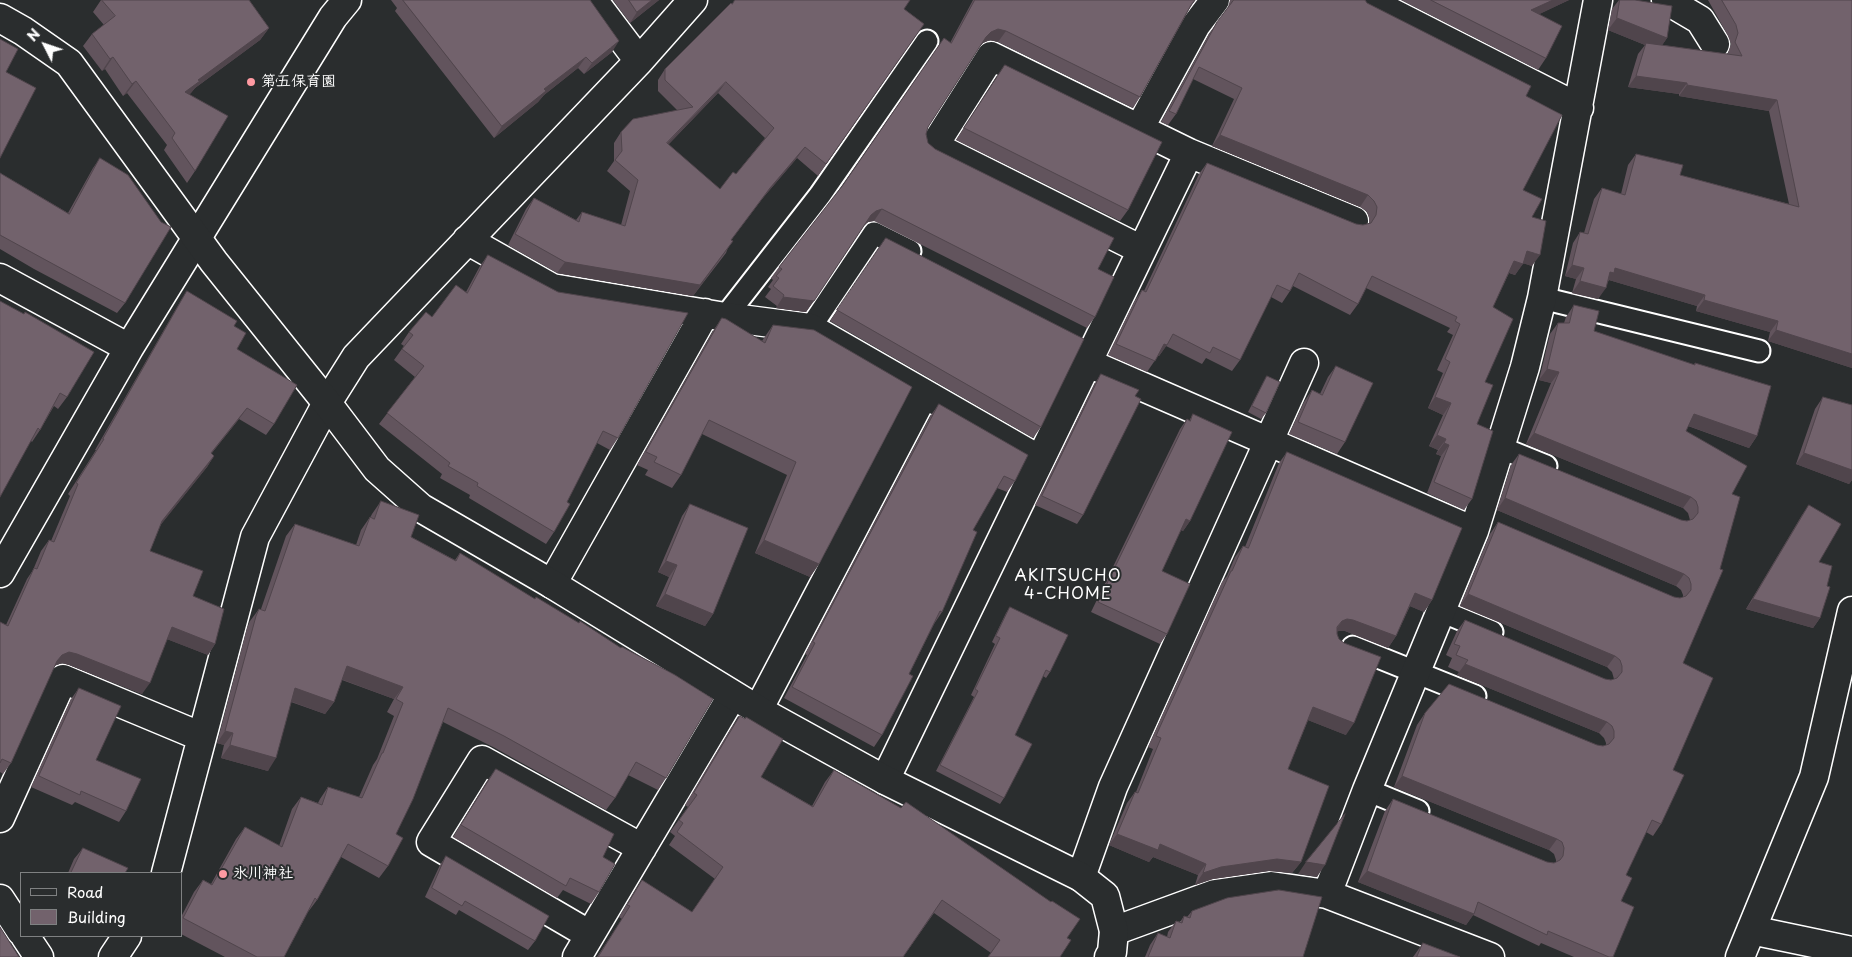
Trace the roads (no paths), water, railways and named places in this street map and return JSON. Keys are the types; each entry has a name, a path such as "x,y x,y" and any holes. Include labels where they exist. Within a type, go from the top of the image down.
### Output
{"street":[{"path":"0,572 129,348 333,17 347,0"},
{"path":"593,0 639,61"},
{"path":"166,872 255,537 327,402 356,357 639,61 693,0"},
{"path":"1139,130 1196,26 1215,0"},
{"path":"1367,0 1579,108"},
{"path":"1327,894 1367,790 1441,610 1483,523 1499,447 1524,367 1542,298 1598,0"},
{"path":"1666,0 1700,20 1715,44"},
{"path":"0,18 23,31 69,63 196,238 327,402 377,469 421,508 552,584 732,696 885,780 1081,877 1105,896 1111,944 1214,894 1271,886 1327,894 1490,957"},
{"path":"1142,250 934,146 991,56 1189,153 1354,221"},
{"path":"885,780 1040,460 1087,348 1142,250 1189,153"},
{"path":"467,240 552,288 715,315 810,328 1040,460"},
{"path":"0,278 129,348"},
{"path":"552,584 715,315"},
{"path":"1087,348 1269,442 1483,523"},
{"path":"1081,877 1114,787 1304,363"},
{"path":"758,710 924,394"},
{"path":"1740,957 1814,777 1852,611"},
{"path":"0,818 63,680 202,737"},
{"path":"642,848 482,760 431,842 583,946 642,848 732,696"},
{"path":"0,898 20,929"},
{"path":"1751,930 1852,951"},
{"path":"26,937 39,957"},
{"path":"113,957 126,937"}],"lane":[{"path":"715,315 820,195 927,41"},
{"path":"810,328 874,233 927,260"},
{"path":"1542,298 1758,351"},
{"path":"1499,447 1562,472"},
{"path":"1441,610 1513,641"},
{"path":"1341,643 1496,705"},
{"path":"1367,790 1438,819"}],"place":[{"name":"第五保育園","path":"251,82"},
{"name":"氷川神社","path":"223,874"}],"district":[{"name":"AKITSUCHO 4-CHOME","path":"1068,586"}]}
